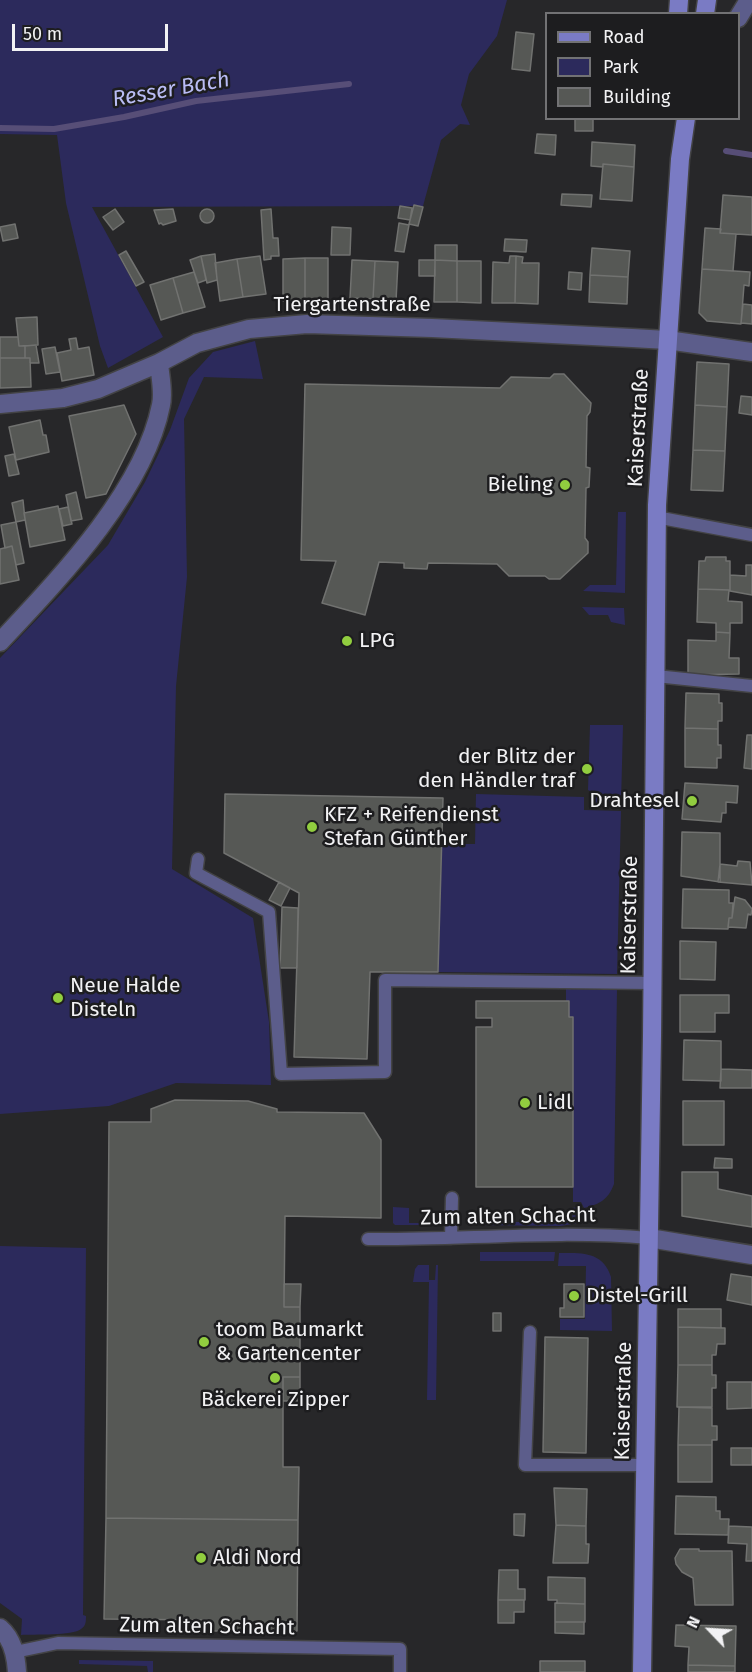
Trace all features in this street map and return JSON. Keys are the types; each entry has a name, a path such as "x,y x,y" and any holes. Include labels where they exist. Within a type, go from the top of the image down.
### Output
{"main road":[{"path":"675,120 680,159"},
{"path":"680,159 686,120"},
{"name":"Kaiserstraße","path":"642,1672 656,676 656,517 680,159"}],"street":[{"path":"740,15 749,0"},
{"name":"Tiergartenstraße","path":"0,404 63,398 98,388 159,363 197,344 249,329 307,324 667,340 752,352"},
{"path":"0,642 45,594 108,516 139,464 153,435 162,402 159,363"},
{"path":"649,1238 752,1255"},
{"path":"0,1628 15,1652 17,1672"}],"lane":[{"path":"656,517 752,535"},
{"path":"656,676 752,686"},
{"path":"198,859 196,873 269,912 281,1074 385,1072 385,980 651,983"},
{"path":"451,1238 452,1198"},
{"name":"Zum alten Schacht","path":"368,1239 601,1234 649,1238"},
{"path":"530,1332 525,1466 645,1465"},
{"name":"Zum alten Schacht","path":"15,1652 58,1643 400,1649 400,1672"}],"green space":[{"path":"0,0 507,0 497,36 469,74 461,105 470,125 460,124 441,140 423,206 92,207 163,337 108,368 100,346 66,203 57,135 0,134"},
{"path":"255,341 263,379 204,377 184,419 187,577 176,686 172,869 253,918 269,1022 271,1085 176,1083 109,1106 0,1114 0,658 108,545 145,482 170,430 189,378 213,352"},
{"path":"618,512 626,512 625,593 583,591 590,585 616,585"},
{"path":"582,607 624,608 625,625 611,622 608,615 589,615"},
{"path":"590,725 623,725 621,803 590,803 590,791 588,790"},
{"path":"476,794 584,797 584,810 621,811 617,974 438,972 442,844 475,844"},
{"path":"566,989 617,990 614,1184 603,1200 584,1208 581,1202 573,1202 573,1017 569,1017"},
{"path":"393,1207 409,1208 409,1223 442,1223 442,1225 395,1225"},
{"path":"577,1207 582,1218 588,1216 589,1221 561,1226 476,1225 476,1222 572,1222 573,1208"},
{"path":"0,1246 86,1248 83,1615 86,1616 86,1620 83,1628 70,1633 21,1635 22,1619 0,1603"},
{"path":"480,1252 555,1252 554,1261 480,1261"},
{"path":"559,1253 590,1255 603,1262 611,1277 612,1331 560,1330 560,1319 585,1319 586,1266 558,1266"},
{"path":"418,1265 429,1265 429,1280 435,1280 436,1265 438,1265 436,1400 427,1400 429,1282 413,1282"},
{"path":"79,1660 153,1661 153,1672 148,1672 147,1666 79,1664"}],"building":[{"path":"516,32 534,34 530,71 512,69"},
{"path":"575,120 593,120 593,131 575,131"},
{"path":"537,134 556,135 555,155 535,153"},
{"path":"592,142 635,145 634,167 603,164 603,167 591,166"},
{"path":"603,164 634,167 632,201 600,199"},
{"path":"562,194 592,195 591,207 561,205"},
{"path":"723,195 752,197 752,235 720,233"},
{"path":"414,205 423,207 418,226 409,224"},
{"path":"400,206 412,208 410,220 398,218"},
{"path":"115,209 124,222 113,230 103,217"},
{"path":"173,209 176,221 159,224 154,210"},
{"path":"207,209 212,211 214,216 212,221 207,223 202,221 200,216 202,211"},
{"path":"271,209 273,238 278,238 279,256 271,256 271,259 264,260 261,210"},
{"path":"399,223 409,225 404,252 395,251"},
{"path":"15,224 18,238 3,241 0,227"},
{"path":"332,227 351,228 350,255 331,255"},
{"path":"705,228 721,229 720,233 736,234 733,271 702,269"},
{"path":"505,239 527,240 526,252 504,251"},
{"path":"435,245 457,245 457,261 435,260"},
{"path":"592,248 630,251 628,277 590,275"},
{"path":"126,251 144,282 136,286 119,255"},
{"path":"215,254 217,280 207,283 201,256"},
{"path":"201,256 206,280 198,283 190,260"},
{"path":"260,256 266,294 243,297 237,259"},
{"path":"510,256 516,256 515,303 492,303 493,262 509,263"},
{"path":"516,256 523,257 522,263 539,263 538,304 515,303"},
{"path":"305,258 305,301 283,301 283,259"},
{"path":"305,258 328,258 328,301 305,301"},
{"path":"237,259 243,297 220,301 215,263"},
{"path":"352,260 375,261 373,299 350,298"},
{"path":"419,260 435,260 435,276 419,276"},
{"path":"435,260 457,261 457,302 434,302"},
{"path":"375,261 398,262 396,301 373,299"},
{"path":"457,261 481,261 481,303 457,302"},
{"path":"702,269 750,272 749,286 744,285 741,324 707,321 699,313"},
{"path":"194,272 205,307 183,313 173,278"},
{"path":"569,272 582,273 581,290 568,289"},
{"path":"590,275 628,277 627,304 589,302"},
{"path":"173,278 183,313 161,320 150,285"},
{"path":"743,304 752,305 752,324 741,323"},
{"path":"37,317 38,345 19,346 16,318"},
{"path":"0,337 18,337 19,346 25,346 25,358 0,358"},
{"path":"76,338 78,349 89,347 94,375 62,381 57,353 71,350 69,339"},
{"path":"36,345 39,363 30,363 30,358 25,358 25,346"},
{"path":"55,347 60,372 46,374 42,349"},
{"path":"0,358 30,358 31,387 0,388"},
{"path":"697,362 729,364 727,407 695,405"},
{"path":"554,374 564,374 591,403 587,416 586,467 590,468 589,487 586,488 585,538 588,542 588,553 560,579 549,579 545,576 509,576 497,564 428,563 427,569 404,568 404,563 379,562 365,615 322,603 336,561 301,560 305,384 500,388 511,377 550,378"},
{"path":"741,396 752,397 752,415 739,413"},
{"path":"124,405 136,434 106,494 86,498 69,416"},
{"path":"695,405 727,407 725,451 693,450"},
{"path":"40,420 49,452 16,460 9,427"},
{"path":"693,450 725,451 723,491 691,490"},
{"path":"14,454 19,474 9,476 5,456"},
{"path":"76,492 82,519 71,521 66,495"},
{"path":"23,500 25,520 16,522 12,503"},
{"path":"58,506 65,540 30,547 24,513"},
{"path":"68,507 72,524 63,526 59,509"},
{"path":"16,522 24,563 16,565 12,546 5,548 1,525"},
{"path":"12,546 19,580 0,584 0,549"},
{"path":"706,557 726,557 726,561 730,561 730,590 698,589 699,561 705,561"},
{"path":"746,565 752,565 752,595 730,591 730,575 746,576"},
{"path":"698,589 729,590 728,601 742,602 742,623 730,623 730,633 716,632 716,623 697,622"},
{"path":"716,632 730,633 729,658 739,658 739,674 688,675 688,640 716,641"},
{"path":"686,693 719,694 719,703 722,703 722,721 718,721 718,729 685,728"},
{"path":"685,728 718,729 721,758 717,758 717,768 685,767"},
{"path":"747,735 752,735 752,769 744,768"},
{"path":"685,783 738,786 737,803 726,802 726,813 722,813 721,822 682,819"},
{"path":"225,794 443,798 438,972 370,972 367,1059 294,1057 299,893 224,853"},
{"path":"682,832 720,833 720,882 681,876"},
{"path":"738,861 750,862 752,885 718,882 720,864 737,866"},
{"path":"279,882 290,888 281,906 269,900"},
{"path":"683,889 729,890 729,903 733,903 732,918 729,918 728,929 682,928"},
{"path":"735,897 745,900 752,909 751,915 748,914 746,928 728,927 729,918 732,918"},
{"path":"282,907 298,908 297,968 280,968"},
{"path":"680,941 716,942 715,980 680,979"},
{"path":"680,995 729,995 729,1013 715,1013 715,1032 680,1032"},
{"name":"Lidl","path":"476,1001 569,1001 569,1017 573,1017 573,1187 476,1187 476,1027 492,1027 492,1018 476,1018"},
{"path":"684,1040 721,1041 721,1081 683,1080"},
{"path":"721,1069 752,1070 752,1088 720,1088"},
{"name":"toom Baumarkt & Gartencenter","path":"175,1100 248,1101 277,1109 277,1112 364,1113 381,1140 381,1218 285,1216 284,1307 300,1307 300,1377 283,1377 283,1467 299,1467 298,1520 106,1518 109,1122 151,1122 151,1109"},
{"path":"683,1101 724,1101 724,1145 683,1145"},
{"path":"715,1158 732,1159 732,1168 714,1168"},
{"path":"682,1172 718,1172 718,1189 752,1196 752,1227 682,1216"},
{"path":"731,1274 752,1277 752,1305 727,1300"},
{"path":"284,1284 301,1284 300,1307 284,1307"},
{"name":"Distel-Grill","path":"564,1284 584,1284 584,1317 560,1317 560,1308 564,1308"},
{"path":"678,1309 721,1309 721,1328 678,1327"},
{"path":"493,1313 501,1313 501,1331 493,1331"},
{"path":"678,1327 725,1328 725,1344 717,1344 716,1355 712,1355 712,1365 678,1365"},
{"path":"545,1337 588,1338 586,1453 543,1452"},
{"path":"678,1365 712,1365 712,1375 716,1375 716,1388 712,1388 712,1407 677,1407"},
{"path":"283,1377 300,1377 300,1401 283,1401"},
{"path":"727,1382 752,1382 752,1408 727,1409"},
{"path":"679,1407 712,1408 712,1426 717,1426 717,1440 712,1440 712,1445 678,1445"},
{"path":"678,1445 712,1445 712,1482 678,1482"},
{"path":"731,1448 752,1448 752,1465 731,1465"},
{"path":"554,1488 587,1489 586,1526 556,1525"},
{"path":"676,1496 716,1497 716,1511 720,1511 720,1519 729,1519 728,1535 675,1534"},
{"path":"514,1514 525,1514 524,1536 514,1535"},
{"name":"Aldi Nord","path":"106,1518 298,1520 297,1631 208,1631 208,1620 104,1619"},
{"path":"556,1525 586,1526 586,1544 589,1544 588,1563 553,1563"},
{"path":"729,1526 752,1527 752,1561 746,1561 747,1544 728,1543"},
{"path":"680,1549 732,1551 733,1605 695,1605 693,1578 682,1572 676,1564 675,1558"},
{"path":"499,1570 518,1570 518,1589 525,1589 525,1600 498,1600"},
{"path":"548,1577 585,1578 585,1604 557,1603 557,1600 548,1600"},
{"path":"498,1600 524,1600 524,1612 514,1612 514,1623 498,1623"},
{"path":"555,1603 585,1604 585,1622 555,1622"},
{"path":"555,1622 584,1622 584,1634 555,1633"},
{"path":"676,1625 736,1626 735,1666 688,1665 689,1647 675,1646"},
{"path":"540,1661 585,1661 585,1672 540,1672"},
{"path":"688,1665 735,1666 735,1672 688,1672"}],"waterway":[{"name":"Resser Bach","path":"0,128 54,129 196,101 349,84"},
{"name":"Resser Bach","path":"726,151 752,155"}],"place":[{"name":"Bieling","path":"565,485"},
{"name":"LPG","path":"347,641"},
{"name":"der Blitz der den Händler traf","path":"587,769"},
{"name":"Drahtesel","path":"692,801"},
{"name":"KFZ + Reifendienst Stefan Günther","path":"312,827"},
{"name":"Neue Halde Disteln","path":"58,998"},
{"name":"Lidl","path":"525,1103"},
{"name":"Distel-Grill","path":"574,1296"},
{"name":"toom Baumarkt & Gartencenter","path":"204,1342"},
{"name":"Bäckerei Zipper","path":"275,1378"},
{"name":"Aldi Nord","path":"201,1558"}]}
